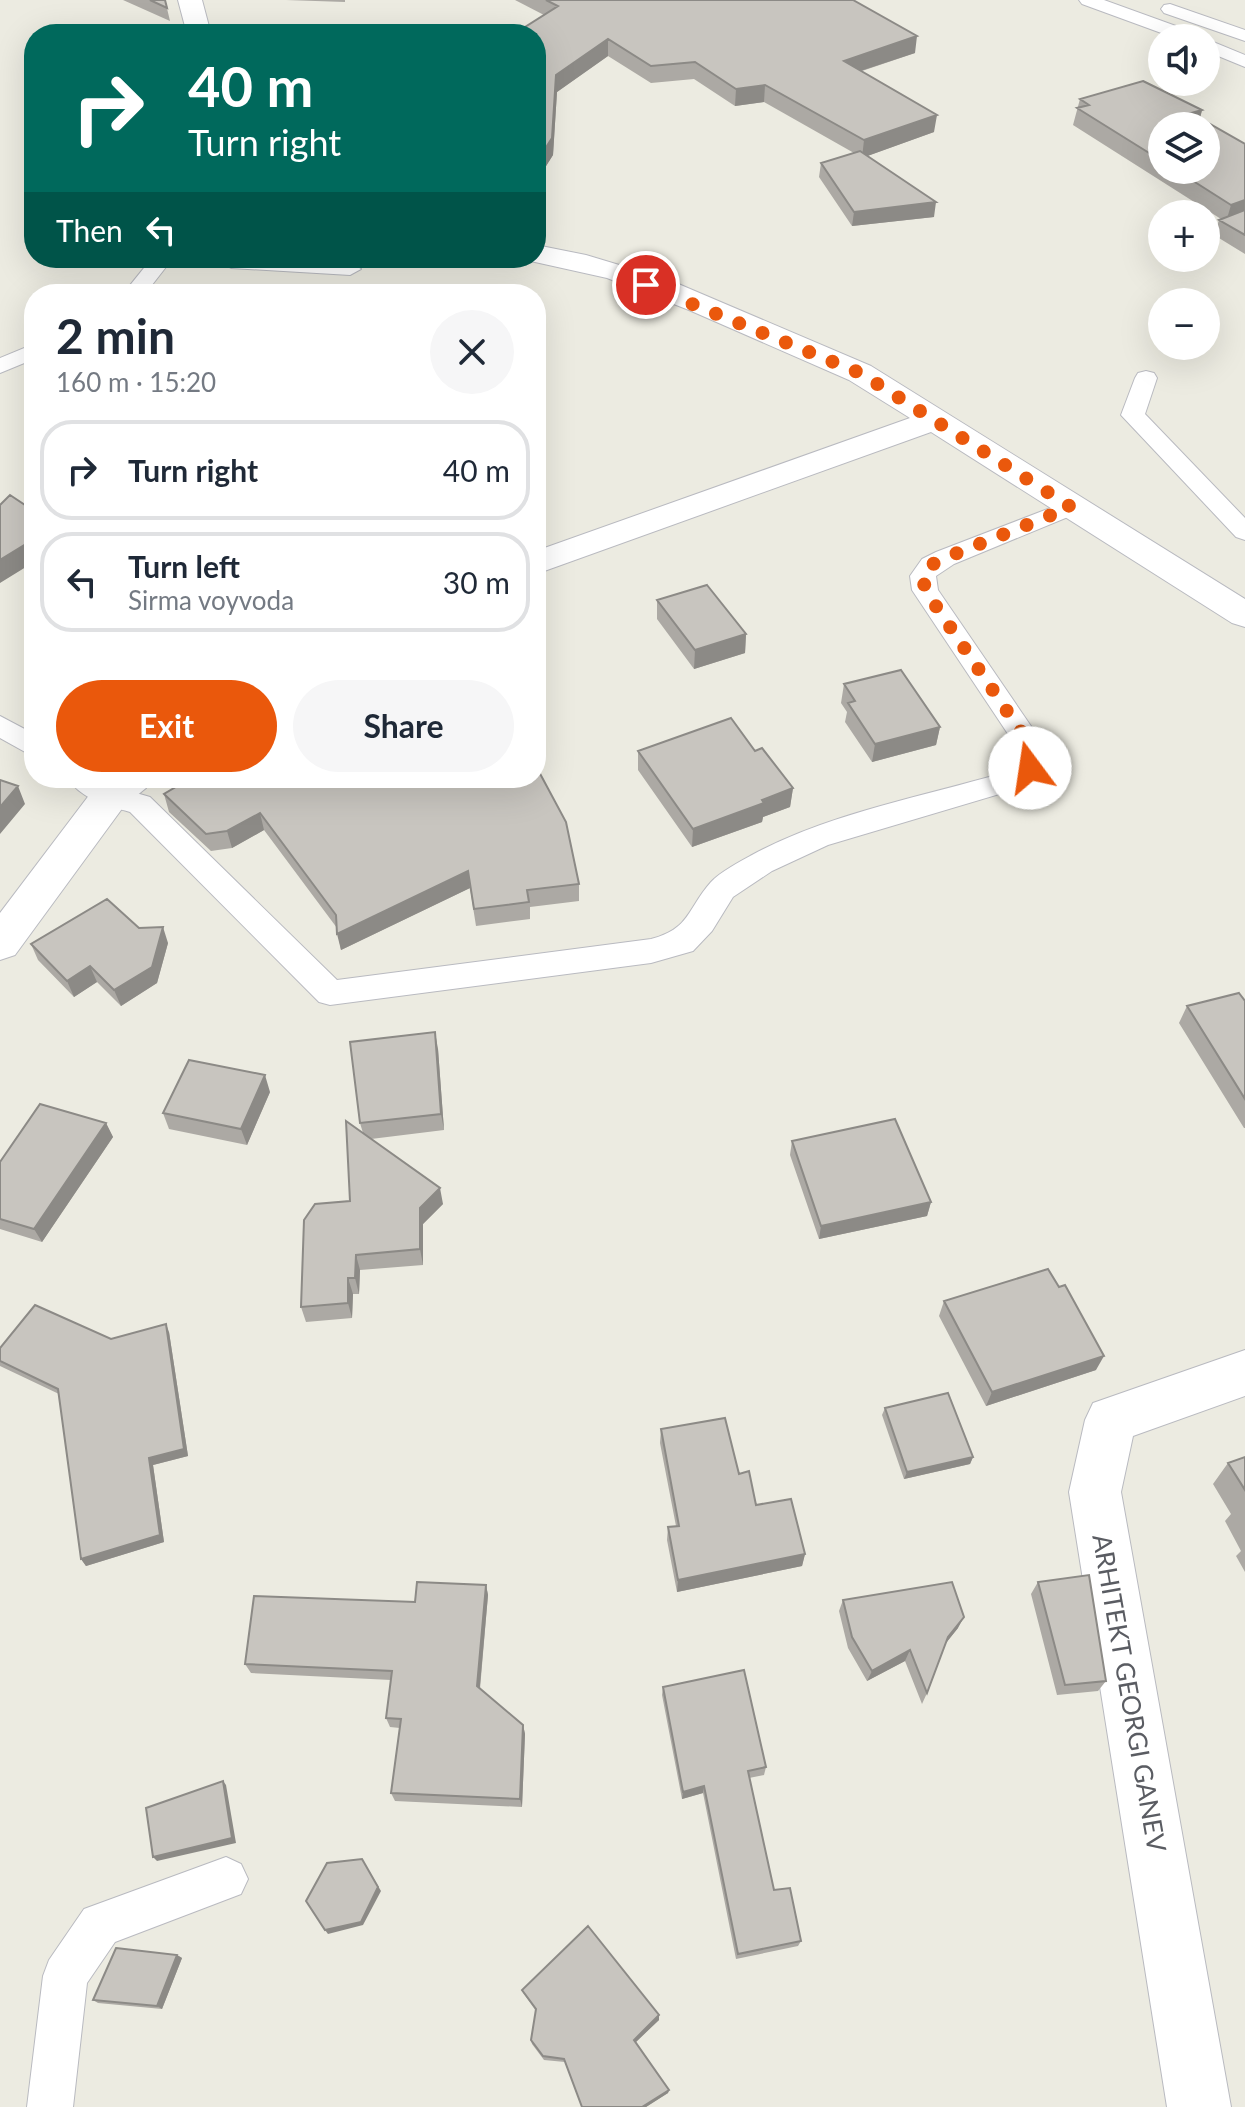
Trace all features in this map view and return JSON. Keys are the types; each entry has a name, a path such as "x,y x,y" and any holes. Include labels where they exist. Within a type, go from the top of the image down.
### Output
{"street":[{"path":"190,0 196,24"},
{"path":"546,256 597,266 696,303 800,351 860,373 1245,615"},
{"path":"546,559 937,419"},
{"path":"0,944 105,788"},
{"name":"ARHITEKT GEORGI GANEV","path":"1199,2107 1095,1492 1111,1420 1245,1373"}],"lane":[{"path":"1088,0 1154,24"},
{"path":"1158,5 1245,36"},
{"path":"1220,50 1245,62"},
{"path":"142,284 155,268"},
{"path":"333,268 350,269"},
{"path":"0,366 24,355"},
{"path":"1146,378 1133,415 1245,532"},
{"path":"114,788 140,804 330,993 651,951 682,943 701,923 722,889 762,863 818,837 1013,780 1030,768 1034,751 925,590 923,576 931,565 945,558 1071,507"},
{"path":"0,725 24,741"},
{"path":"50,2107 65,1976 100,1925 226,1879"}],"building":[{"path":"150,0 165,0 167,8"},
{"path":"546,0 853,0 917,36 844,61 937,115 864,140 765,85 736,89 695,62 651,66 608,39 556,75 552,138 546,147 546,24 530,24 558,6"},
{"path":"1143,81 1148,83 1148,96 1174,96 1202,110 1148,112 1148,152 1077,108 1089,105 1080,99"},
{"path":"1220,130 1245,144 1245,200 1231,205 1198,184 1220,184"},
{"path":"860,151 936,202 854,212 821,163"},
{"path":"1245,210 1245,235 1220,221"},
{"path":"10,495 24,504 24,545 0,560 0,505"},
{"path":"707,585 746,634 695,650 657,600"},
{"path":"901,670 940,727 875,744 848,703 855,701 844,684"},
{"path":"731,718 755,751 762,748 793,788 762,800 764,803 693,829 638,751"},
{"path":"0,780 18,786 0,807"},
{"path":"546,785 566,822 579,884 527,890 529,902 474,909 468,871 337,934 336,915 260,813 227,831 206,834 164,794 174,788 546,788"},
{"path":"107,899 139,928 163,927 152,967 114,990 90,966 67,981 31,944"},
{"path":"1239,993 1245,1001 1245,1099 1187,1006"},
{"path":"435,1032 441,1114 360,1123 350,1042"},
{"path":"189,1060 265,1075 241,1129 163,1113"},
{"path":"40,1104 106,1123 34,1229 0,1219 0,1162"},
{"path":"895,1119 931,1202 821,1226 792,1141"},
{"path":"346,1121 440,1188 420,1208 420,1249 356,1255 355,1278 348,1278 348,1303 301,1307 304,1220 315,1204 350,1201"},
{"path":"1048,1269 1059,1287 1065,1285 1104,1356 992,1392 944,1301"},
{"path":"35,1305 111,1339 166,1324 184,1449 149,1458 160,1535 81,1559 58,1389 0,1361 0,1348"},
{"path":"948,1393 973,1457 907,1472 885,1408"},
{"path":"725,1418 739,1474 749,1471 756,1505 791,1499 805,1554 678,1580 668,1527 679,1526 661,1429"},
{"path":"1245,1457 1245,1490 1228,1463"},
{"path":"1089,1575 1106,1681 1065,1685 1038,1582"},
{"path":"417,1582 486,1585 477,1686 523,1725 520,1799 391,1793 401,1719 386,1718 392,1671 245,1664 254,1596 415,1602"},
{"path":"952,1582 964,1617 948,1637 927,1693 910,1650 872,1671 852,1637 843,1600"},
{"path":"744,1670 766,1767 748,1771 774,1890 790,1888 801,1941 738,1954 704,1786 683,1792 663,1687"},
{"path":"223,1781 232,1838 153,1857 146,1808"},
{"path":"362,1859 378,1887 361,1922 325,1930 306,1901 327,1863"},
{"path":"588,1926 659,2015 634,2040 669,2090 642,2107 582,2107 564,2059 543,2056 531,2040 536,2009 522,1990"},
{"path":"116,1948 177,1955 157,2006 93,2000"}],"route":[{"path":"646,285 696,303 800,351 860,373 937,419 1071,507 945,558 931,565 923,576 925,590 1034,751 1030,768"}]}
